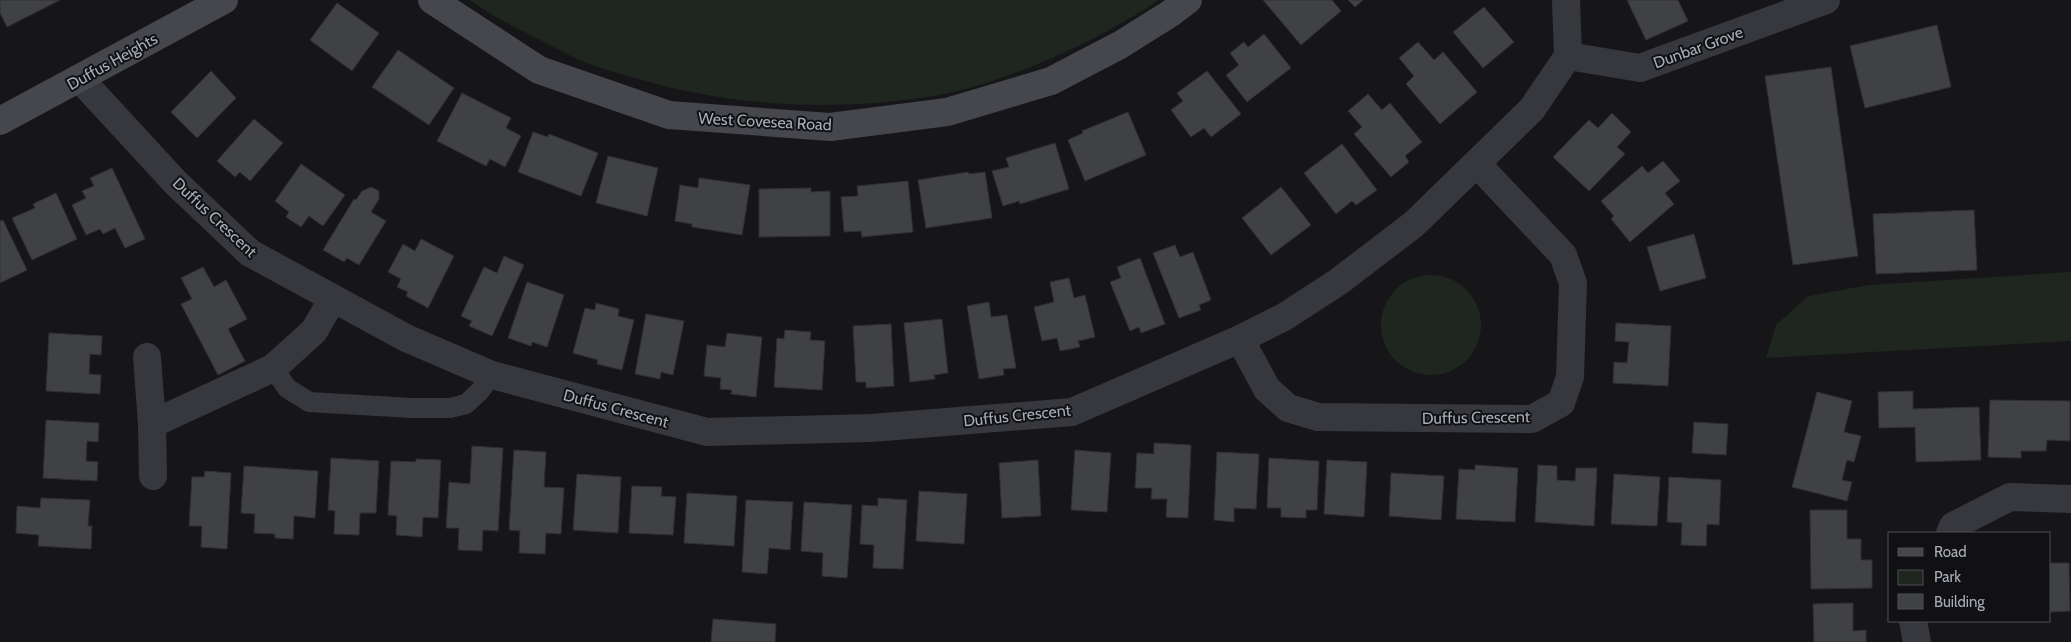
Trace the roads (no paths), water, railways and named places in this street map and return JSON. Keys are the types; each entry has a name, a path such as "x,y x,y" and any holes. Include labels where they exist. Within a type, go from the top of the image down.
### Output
{"street":[{"name":"Duffus Heights","path":"0,121 80,80 224,0"},
{"name":"West Covesea Road","path":"432,0 539,70 669,115 830,127 947,112 1051,81 1120,45 1172,13 1188,0"},
{"path":"1566,0 1568,56"},
{"name":"Dunbar Grove","path":"1568,56 1640,68 1826,0"},
{"name":"Duffus Crescent","path":"80,80 176,183 250,253 332,300 406,338 492,375 707,432 871,428 1072,412 1240,339 1284,317 1338,282 1414,224 1532,109 1568,56"},
{"name":"Duffus Crescent","path":"1240,339 1267,389 1288,408 1318,416 1532,419 1561,403 1570,377 1573,283 1563,255 1477,164"},
{"path":"152,424 273,368 314,331 332,300"},
{"path":"147,358 152,424 153,476"},
{"path":"1950,532 1953,526 2010,497 2071,500"},
{"path":"1912,622 1917,642"}],"lane":[{"path":"273,368 287,388 309,402 412,408 450,408 466,404 479,392 492,375"}]}
